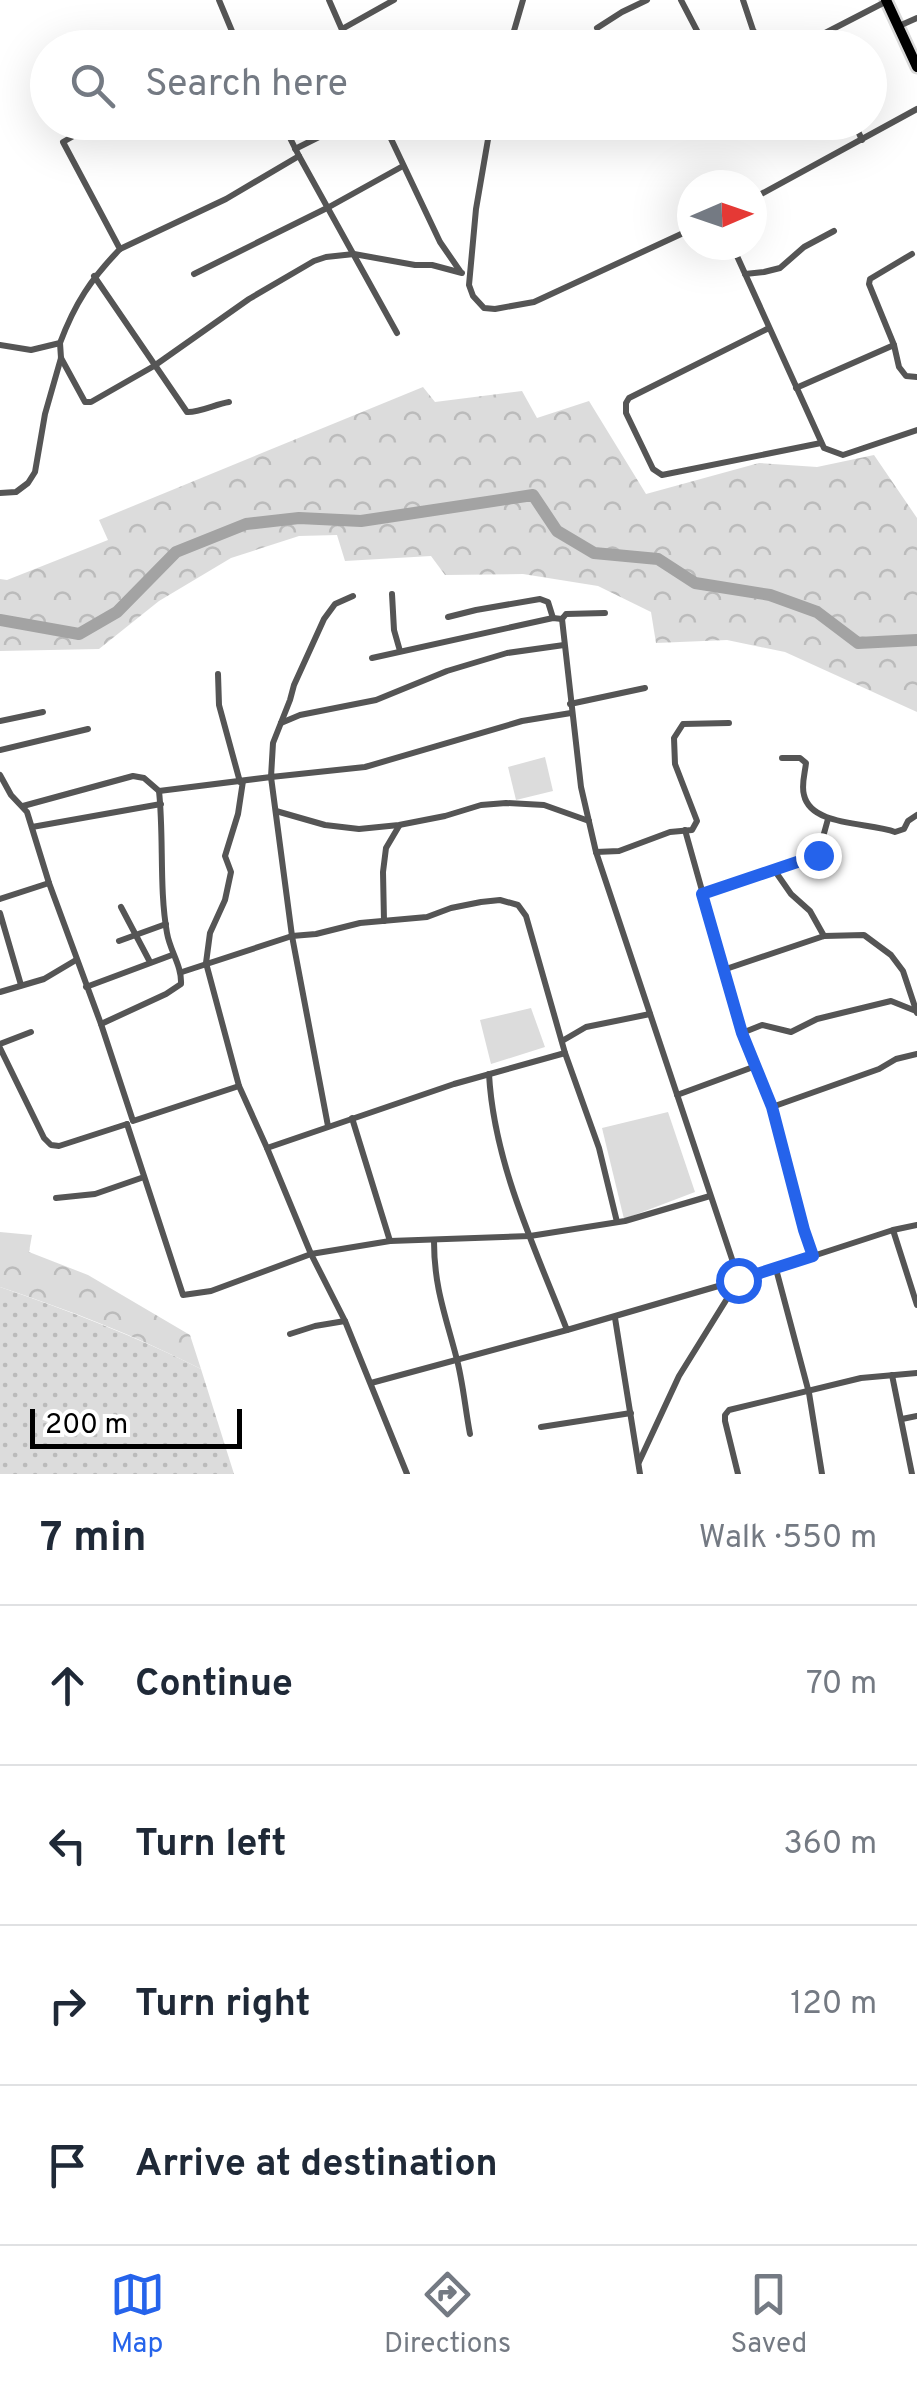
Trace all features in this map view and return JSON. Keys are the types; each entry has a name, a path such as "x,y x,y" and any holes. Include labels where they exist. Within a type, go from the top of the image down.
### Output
{"main road":[{"path":"887,1 917,67"}],"street":[{"path":"219,0 232,30"},
{"path":"329,0 342,29 394,0"},
{"path":"514,30 523,0"},
{"path":"597,28 647,0"},
{"path":"681,0 697,30"},
{"path":"743,0 753,30"},
{"path":"831,30 887,1"},
{"path":"898,26 917,18"},
{"path":"887,126 917,109"},
{"path":"66,140 63,142 120,250"},
{"path":"291,140 397,333"},
{"path":"0,493 16,492 28,484 35,472 44,414 61,358 60,343 94,276 120,250 226,199 318,140"},
{"path":"391,140 440,242 484,308 534,302 677,236"},
{"path":"469,284 488,140"},
{"path":"767,191 862,140"},
{"path":"194,274 403,166"},
{"path":"745,274 780,268 804,247 834,231"},
{"path":"61,358 85,402 91,402 154,366 249,300 326,256 354,254 462,273"},
{"path":"912,254 870,279 869,284 899,367 906,376 917,377"},
{"path":"739,260 824,448 842,454 917,430"},
{"path":"94,276 188,412 228,402"},
{"path":"769,328 629,398 626,412 653,469 662,475 821,443"},
{"path":"0,345 31,350 60,343"},
{"path":"796,388 894,345"},
{"path":"392,594 394,630 400,651"},
{"path":"328,1126 292,936 271,777 272,742 324,618 335,604 353,596"},
{"path":"448,617 540,600 548,602 557,619 564,645 581,786 596,852 738,1280"},
{"path":"372,658 566,614 605,613"},
{"path":"280,723 300,715 376,700 447,671 507,653 564,645"},
{"path":"218,674 220,706 241,782 238,814 225,856 231,872 225,900 210,933 206,963 239,1086 371,1383 406,1474"},
{"path":"23,806 134,776 144,778 160,792 365,767 645,688"},
{"path":"0,721 43,712"},
{"path":"596,852 618,851 670,832 692,830 697,821 674,764 674,738 683,724 730,723"},
{"path":"0,750 88,730"},
{"path":"782,758 800,758 806,763 802,790 805,800 812,810 828,819 895,832 904,829 917,814"},
{"path":"0,775 11,795 23,806 32,827 101,1024 183,1295 211,1291 312,1254 390,1241 530,1236 617,1222 710,1196"},
{"path":"101,1024 181,984 182,972 172,954 166,924 160,792"},
{"path":"276,810 325,826 360,829 445,816 480,804 506,803 544,805 589,821"},
{"path":"32,827 160,804"},
{"path":"702,894 818,855 828,819"},
{"path":"384,921 386,848 399,825"},
{"path":"685,830 723,970 742,1033 772,1107 813,1256"},
{"path":"775,871 810,912 824,936"},
{"path":"0,899 49,883"},
{"path":"182,972 292,936 360,923 427,918 481,902 500,900 518,904 526,916 564,1053 599,1148 617,1222"},
{"path":"121,906 150,962"},
{"path":"0,913 22,985"},
{"path":"119,940 166,924"},
{"path":"723,970 824,936 864,935 891,955 903,971 917,1012"},
{"path":"86,987 172,954"},
{"path":"0,992 44,978 76,960"},
{"path":"903,971 917,975 911,990"},
{"path":"742,1033 762,1025 791,1032 817,1020 890,1001 917,1012"},
{"path":"561,1042 586,1027 650,1014"},
{"path":"31,1032 0,1046 44,1138 51,1145 60,1146 239,1086"},
{"path":"267,1148 564,1053"},
{"path":"772,1107 917,1054"},
{"path":"677,1095 756,1066"},
{"path":"489,1074 491,1105 507,1174 567,1330"},
{"path":"352,1118 390,1241"},
{"path":"56,1198 95,1194 144,1176"},
{"path":"371,1383 614,1318 917,1225"},
{"path":"893,1230 917,1305"},
{"path":"434,1241 434,1272 457,1358 470,1434"},
{"path":"776,1269 809,1393 822,1474"},
{"path":"639,1462 679,1376 738,1280"},
{"path":"614,1318 640,1474"},
{"path":"290,1334 344,1321"},
{"path":"738,1474 724,1421 729,1410 862,1378 917,1372"},
{"path":"892,1375 912,1474"},
{"path":"541,1427 631,1413"},
{"path":"902,1419 917,1416"}],"green space":[{"path":"423,387 435,402 522,391 537,418 589,401 646,494 759,463 817,467 874,455 917,518 917,712 785,652 727,640 656,643 651,612 598,586 523,574 445,575 431,556 345,561 337,535 299,536 231,558 159,601 99,649 0,651 0,579 7,580 108,540 99,520"},
{"path":"545,757 553,791 516,800 508,767"},
{"path":"531,1008 545,1047 491,1064 480,1020"},
{"path":"668,1112 695,1192 624,1219 602,1128"},
{"path":"0,1232 32,1235 29,1252 88,1275 190,1335 201,1369 102,1324 0,1287"},
{"path":"0,1287 102,1325 201,1369 234,1474 0,1474"}],"waterway":[{"path":"0,620 79,634 117,612 176,552 246,524 299,518 361,521 533,495 557,531 594,553 658,559 695,583 770,595 817,612 858,643 917,640"}],"route":[{"path":"738,1280 813,1256 772,1107 742,1033 702,894 818,855"}]}
